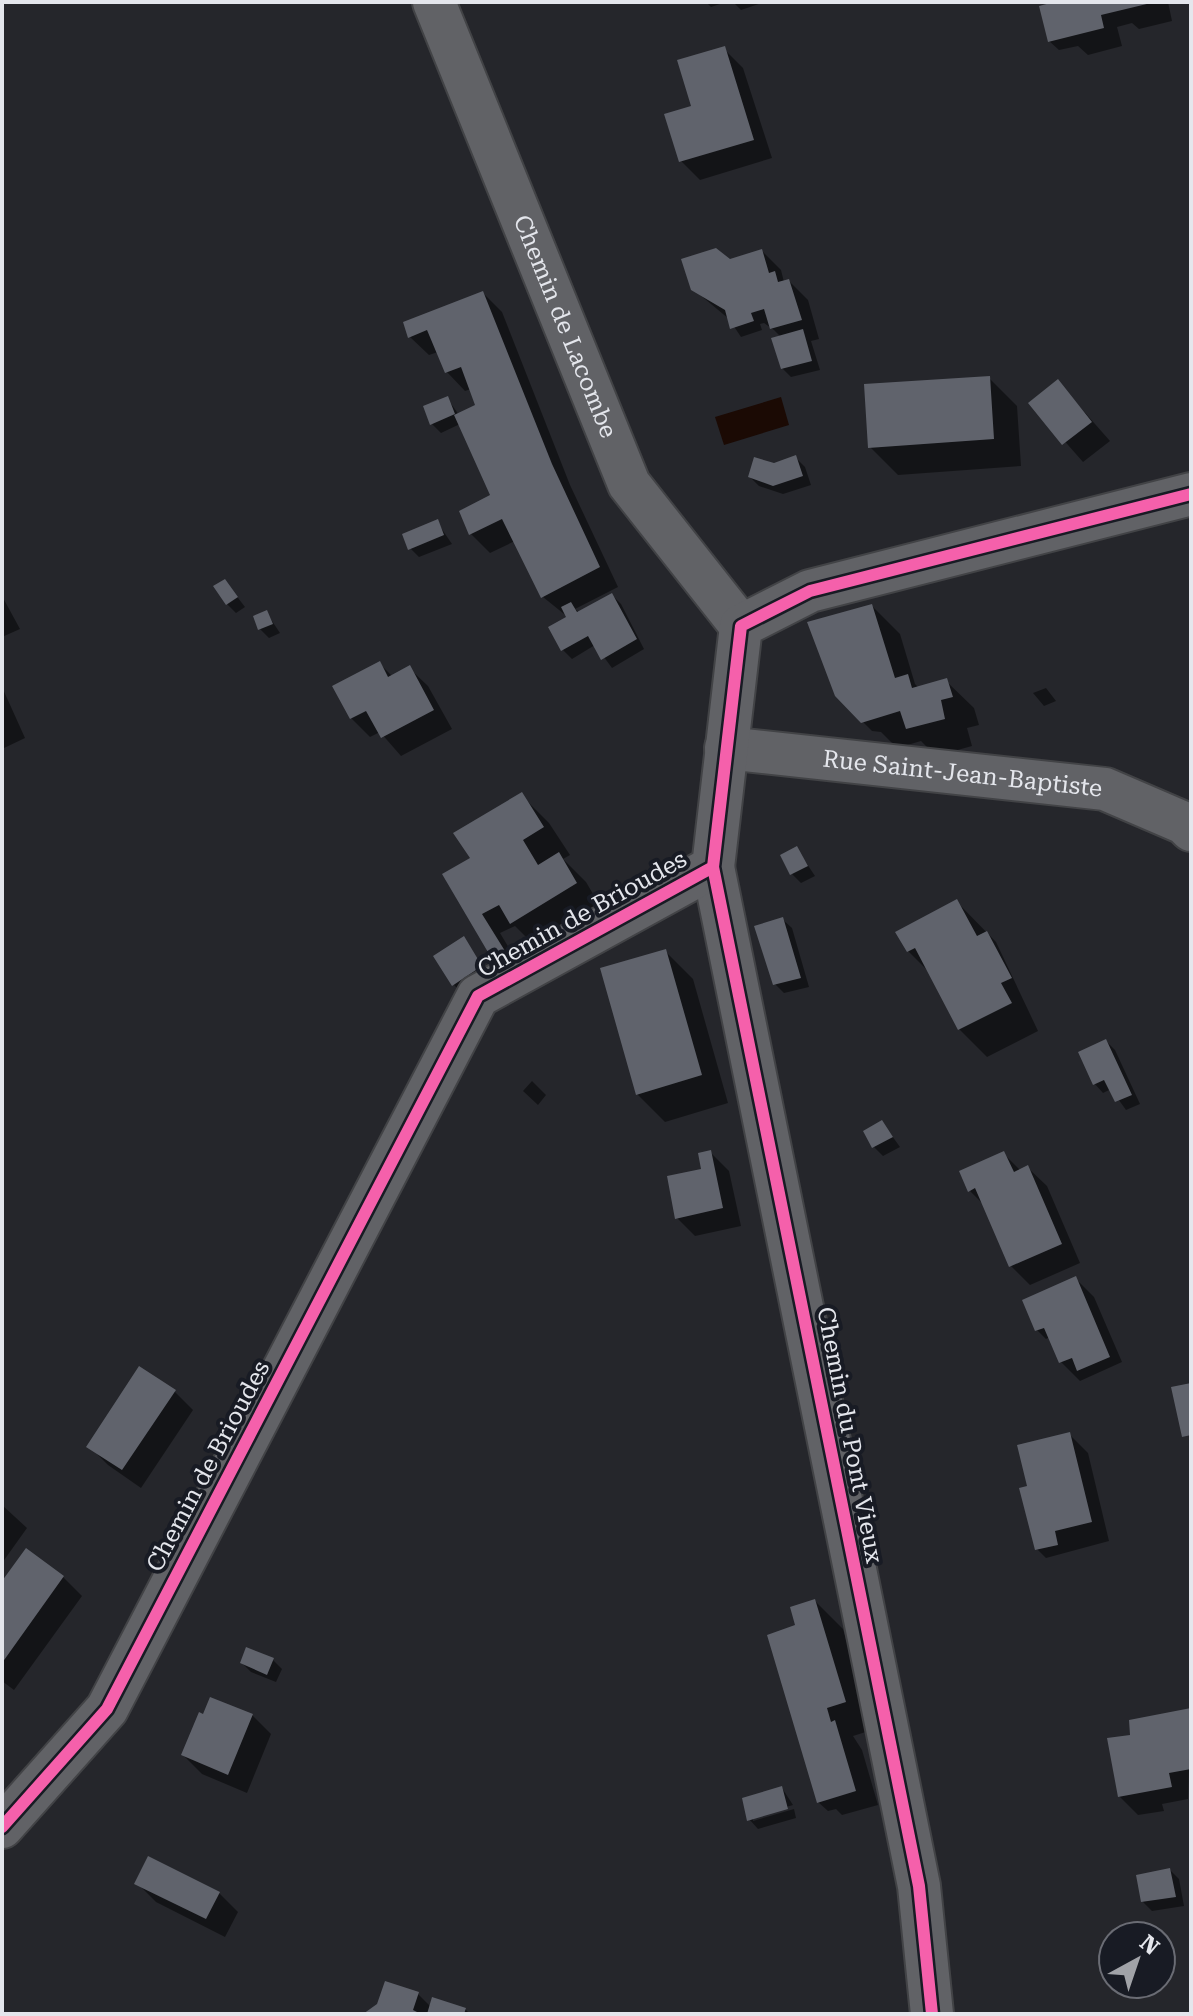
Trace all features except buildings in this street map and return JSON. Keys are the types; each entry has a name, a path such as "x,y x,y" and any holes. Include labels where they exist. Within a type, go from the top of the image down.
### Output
{"street":[{"name":"Chemin de Lacombe","path":"434,2 629,484 741,626"},
{"path":"741,626 810,591 1191,494"},
{"name":"Chemin de Brioudes","path":"2,1827 107,1709 478,996 713,867 741,626"},
{"name":"Rue Saint-Jean-Baptiste","path":"726,748 1105,789 1184,823 1191,830"},
{"name":"Chemin du Pont Vieux","path":"713,867 919,1886 932,2014"}],"shaded area":[{"path":"781,397 789,425 724,445 715,417"}],"cycle path":[{"path":"2,1827 107,1709 478,996 713,867 741,626 810,591 1191,494"},
{"path":"713,867 919,1886 932,2014"}]}
